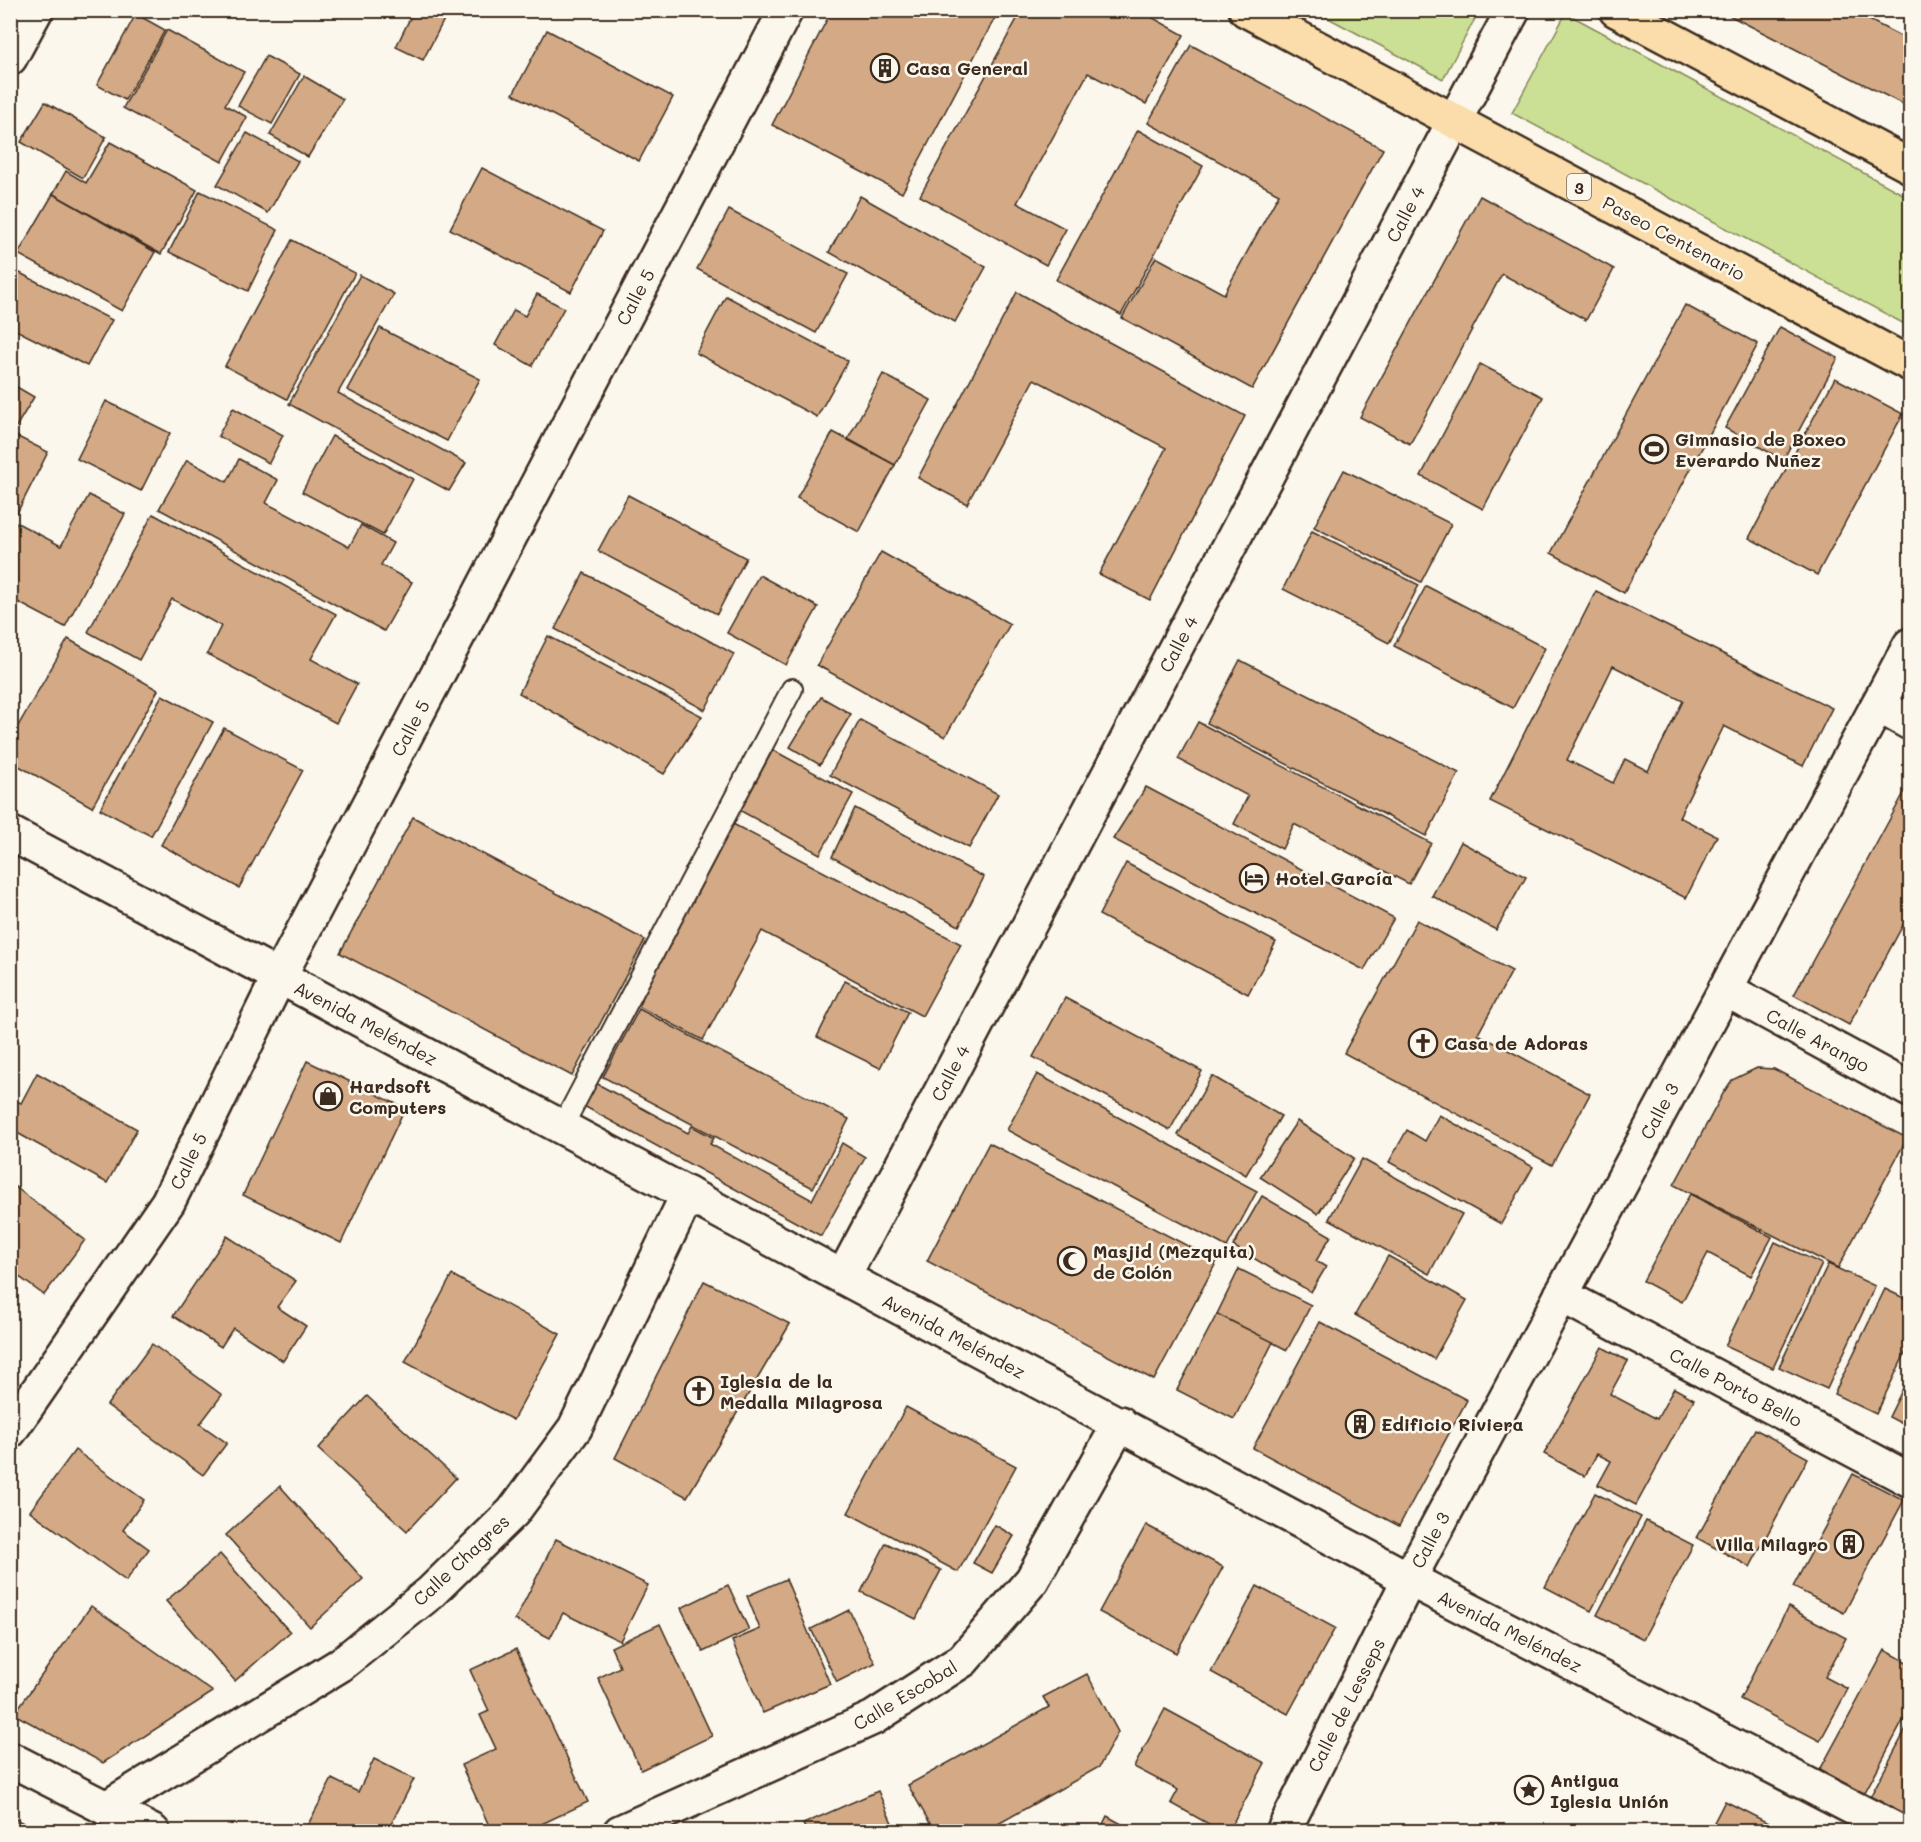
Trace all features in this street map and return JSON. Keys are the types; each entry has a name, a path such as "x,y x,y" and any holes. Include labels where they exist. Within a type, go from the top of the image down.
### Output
{"main road":[{"name":"Paseo Centenario","path":"1246,10 1911,364"},
{"path":"1616,10 1911,166"}],"street":[{"path":"10,58 36,10"},
{"name":"Calle 5","path":"10,1431 168,1202 279,977 786,10"},
{"name":"Calle 4","path":"843,1277 1513,10"},
{"name":"Calle 3","path":"1409,1579 1911,645"},
{"path":"1878,705 1911,723"},
{"name":"Avenida Meléndez","path":"10,833 1409,1579 1900,1832"},
{"name":"Calle Arango","path":"1725,989 1911,1090"},
{"name":"Calle Chagres","path":"106,1808 340,1665 430,1593 513,1512 575,1428 688,1194"},
{"name":"Calle Porto Bello","path":"1561,1295 1911,1480"},
{"name":"Calle Escobal","path":"620,1832 873,1718 963,1660 1032,1580 1120,1423"},
{"name":"Calle de Lesseps","path":"1283,1832 1409,1579"},
{"path":"10,1759 153,1832"}],"lane":[{"path":"562,1127 792,689"}],"green space":[{"path":"1315,11 1479,11 1443,79"},
{"path":"1566,13 1910,198 1910,327 1512,113"}],"building":[{"path":"414,10 449,10 423,60 396,47"},
{"name":"Casa General","path":"832,10 999,10 902,193 772,125"},
{"path":"1022,10 1139,10 1184,35 1146,104 1088,73 1017,203 1066,229 1046,265 920,196"},
{"path":"1719,10 1850,10 1910,41 1910,108"},
{"path":"136,14 165,30 125,100 97,85"},
{"path":"167,30 244,72 225,105 247,117 222,162 123,108"},
{"path":"547,30 673,97 639,161 513,94"},
{"path":"1191,45 1383,149 1252,389 1122,318 1156,257 1224,294 1279,194 1148,123"},
{"path":"266,56 300,74 272,124 238,106"},
{"path":"304,76 343,99 308,157 270,135"},
{"path":"45,102 106,137 83,178 21,142"},
{"path":"1138,130 1203,166 1121,315 1056,280"},
{"path":"247,133 298,161 268,213 217,185"},
{"path":"110,142 197,190 161,254 53,194 66,171 86,183"},
{"path":"482,168 603,231 571,292 450,229"},
{"path":"200,191 278,230 248,291 169,252"},
{"path":"53,194 155,252 122,311 18,254"},
{"path":"860,196 986,267 955,322 829,252"},
{"path":"1480,196 1614,269 1586,320 1502,274 1410,444 1360,417"},
{"path":"729,210 848,274 816,333 697,269"},
{"path":"292,240 355,273 287,399 225,366"},
{"path":"14,270 112,320 87,366 10,327 10,276"},
{"path":"360,275 394,294 338,393 466,463 449,491 289,404"},
{"path":"1017,292 1245,416 1150,600 1099,574 1166,448 1034,379 967,504 918,478"},
{"path":"537,294 564,308 532,366 495,345 514,310 525,316"},
{"path":"726,296 848,361 817,417 696,353"},
{"name":"Gimnasio de Boxeo Everardo Nuñez","path":"1685,305 1758,344 1624,593 1551,553"},
{"path":"1780,327 1838,358 1783,460 1725,428"},
{"path":"380,328 480,379 447,441 347,390"},
{"path":"1480,364 1543,397 1483,509 1421,476"},
{"path":"883,374 931,400 895,465 848,439"},
{"path":"1835,378 1903,414 1817,575 1749,538"},
{"path":"10,383 34,397 16,427 10,423"},
{"path":"106,401 170,433 141,491 77,459"},
{"path":"233,408 283,435 269,463 218,436"},
{"path":"833,432 895,465 859,532 797,498"},
{"path":"10,433 48,452 17,513 10,510"},
{"path":"332,436 413,479 383,535 302,492"},
{"path":"239,459 278,480 266,503 349,547 361,525 393,543 381,565 412,582 384,631 159,509 187,460 227,482"},
{"path":"1344,470 1451,524 1421,582 1314,527"},
{"path":"89,495 125,514 65,627 10,598 10,519 61,546"},
{"path":"628,495 746,558 717,614 598,551"},
{"path":"153,514 336,614 311,659 357,684 336,723 207,654 221,626 172,599 139,660 88,632"},
{"path":"1312,531 1419,585 1389,643 1283,589"},
{"path":"881,552 1010,624 945,737 817,665"},
{"path":"584,573 734,654 705,710 555,629"},
{"path":"759,575 818,607 786,665 727,633"},
{"path":"1426,586 1545,648 1513,708 1394,646"},
{"path":"1596,591 1832,708 1803,766 1724,726 1679,817 1717,836 1686,898 1490,801","holes":["1613,666 1683,701 1648,771 1625,759 1613,783 1567,760"]},
{"path":"548,636 702,716 664,774 519,693"},
{"path":"68,639 158,690 92,807 10,761 10,740"},
{"path":"1240,660 1459,773 1426,836 1207,723"},
{"path":"162,695 213,722 151,836 100,809"},
{"path":"821,697 851,714 820,765 790,747"},
{"path":"10,707 18,711 10,725"},
{"path":"860,720 998,794 969,848 830,775"},
{"name":"Hotel García","path":"1198,722 1431,843 1409,884 1294,824 1282,849 1234,824 1248,796 1178,759"},
{"path":"224,728 303,770 239,888 161,845"},
{"path":"773,750 853,794 820,854 739,810"},
{"path":"1910,782 1910,912 1849,1025 1794,995"},
{"name":"Hotel García","path":"1146,787 1394,918 1364,970 1113,839"},
{"path":"855,808 984,877 959,926 832,857"},
{"path":"413,817 645,940 572,1076 340,953"},
{"path":"733,824 961,944 922,1016 762,931 703,1040 636,1005"},
{"path":"1461,842 1526,877 1496,930 1432,896"},
{"path":"1126,863 1276,942 1248,994 1099,915"},
{"name":"Casa de Adoras","path":"1417,920 1512,971 1478,1034 1590,1094 1552,1165 1344,1053"},
{"path":"845,981 908,1012 880,1068 817,1037"},
{"path":"1065,998 1202,1071 1170,1130 1033,1057"},
{"path":"639,1009 849,1119 813,1188 603,1077"},
{"path":"307,1061 405,1108 341,1243 243,1195"},
{"path":"1757,1068 1774,1069 1907,1138 1838,1268 1674,1185 1732,1080"},
{"path":"37,1073 137,1129 107,1183 10,1129 10,1098 21,1103"},
{"path":"1037,1074 1257,1191 1227,1247 1007,1130"},
{"path":"1212,1076 1281,1116 1246,1175 1178,1135"},
{"path":"592,1081 688,1133 692,1126 714,1138 710,1144 812,1200 842,1143 865,1157 821,1236 580,1104"},
{"path":"1439,1115 1533,1167 1501,1224 1389,1162 1407,1130 1425,1141"},
{"path":"1297,1121 1354,1158 1318,1214 1260,1177"},
{"name":"Masjid (Mezquita) de Colón","path":"989,1143 1217,1261 1154,1380 927,1261"},
{"path":"1362,1159 1462,1214 1429,1274 1329,1219"},
{"path":"10,1183 85,1240 44,1295 10,1270"},
{"path":"1690,1194 1772,1237 1751,1276 1708,1253 1682,1302 1643,1281"},
{"path":"1262,1196 1331,1236 1316,1261 1326,1267 1311,1292 1233,1246"},
{"path":"227,1236 296,1281 277,1307 306,1326 283,1361 233,1328 221,1347 173,1316"},
{"path":"1775,1242 1822,1264 1773,1368 1725,1346"},
{"path":"1388,1256 1467,1300 1434,1359 1355,1315"},
{"path":"1828,1264 1875,1286 1827,1389 1779,1367"},
{"path":"1239,1269 1311,1305 1287,1350 1217,1314"},
{"path":"452,1275 560,1334 513,1420 405,1362"},
{"name":"Iglesia de la Medalla Milagrosa","path":"704,1281 790,1324 687,1497 615,1458"},
{"path":"1885,1289 1910,1301 1910,1343 1876,1414 1834,1394"},
{"path":"1217,1314 1273,1342 1234,1419 1177,1390"},
{"name":"Edificio Riviera","path":"1320,1322 1467,1400 1399,1526 1253,1448"},
{"path":"152,1344 222,1395 200,1424 227,1443 203,1475 107,1405"},
{"path":"1602,1347 1628,1361 1610,1394 1657,1419 1674,1388 1694,1399 1636,1505 1598,1485 1611,1461 1597,1454 1585,1476 1544,1454"},
{"path":"1910,1374 1910,1428 1889,1417"},
{"path":"367,1396 456,1478 407,1531 318,1449"},
{"path":"906,1407 1016,1466 958,1572 848,1513"},
{"path":"1755,1429 1808,1458 1750,1567 1697,1538"},
{"path":"75,1450 144,1500 123,1530 149,1549 126,1581 30,1511"},
{"name":"Villa Milagro","path":"1853,1474 1904,1500 1844,1613 1793,1587"},
{"path":"280,1486 363,1579 310,1627 226,1535"},
{"path":"1595,1493 1641,1517 1591,1611 1545,1587"},
{"path":"1646,1521 1693,1545 1643,1639 1597,1615"},
{"path":"995,1525 1014,1536 992,1573 973,1563"},
{"path":"1146,1525 1223,1567 1176,1653 1099,1612"},
{"path":"556,1539 648,1585 620,1641 563,1613 550,1638 515,1620"},
{"path":"886,1543 941,1570 916,1619 861,1592"},
{"path":"220,1554 290,1632 235,1681 166,1601"},
{"path":"786,1579 830,1684 763,1713 732,1641 760,1629 747,1596"},
{"path":"728,1585 749,1630 703,1652 681,1608"},
{"path":"1257,1586 1335,1628 1288,1714 1211,1672"},
{"path":"91,1606 213,1692 103,1763 14,1714"},
{"path":"1788,1607 1846,1638 1825,1677 1848,1689 1820,1741 1740,1699"},
{"path":"849,1610 875,1663 837,1682 811,1629"},
{"path":"660,1624 712,1736 641,1770 598,1678 620,1667 611,1647"},
{"path":"516,1649 588,1802 525,1832 492,1832 461,1765 496,1749 480,1715 489,1711 470,1670"},
{"path":"1885,1650 1910,1664 1910,1708 1864,1794 1820,1770"},
{"path":"1087,1674 1118,1732 1099,1767 984,1832 935,1832 908,1785 1049,1707 1043,1697"},
{"path":"1165,1709 1265,1763 1228,1832 1223,1832 1171,1803 1178,1790 1134,1767"},
{"path":"1910,1722 1910,1821 1869,1799"},
{"path":"374,1759 414,1779 387,1832 304,1832 332,1779 358,1792"},
{"path":"878,1791 896,1832 807,1832 803,1824"},
{"path":"1725,1801 1772,1825 1769,1832 1709,1832"},
{"path":"10,1816 40,1832 10,1832"},
{"path":"1107,1816 1136,1832 1099,1832"}],"place":[{"name":"Casa General","path":"885,68"},
{"name":"Gimnasio de Boxeo Everardo Nuñez","path":"1654,449"},
{"name":"Hotel García","path":"1254,878"},
{"name":"Casa de Adoras","path":"1423,1043"},
{"name":"Hardsoft Computers","path":"328,1096"},
{"name":"Masjid (Mezquita) de Colón","path":"1072,1261"},
{"name":"Iglesia de la Medalla Milagrosa","path":"699,1391"},
{"name":"Edificio Riviera","path":"1360,1424"},
{"name":"Villa Milagro","path":"1849,1544"},
{"name":"Antigua Iglesia Unión","path":"1529,1790"}]}
